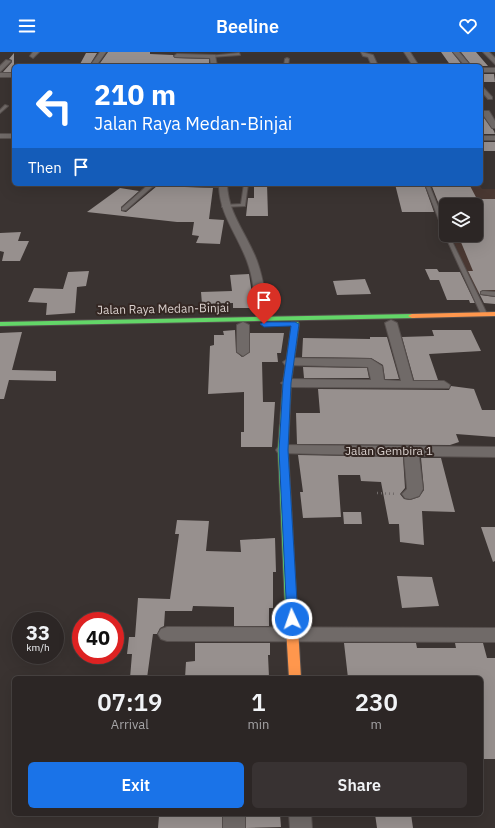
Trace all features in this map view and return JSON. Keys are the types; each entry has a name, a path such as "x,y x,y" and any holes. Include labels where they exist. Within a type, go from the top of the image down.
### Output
{"main road":[{"name":"Jalan Raya Medan-Binjai","path":"0,324 495,314"},
{"name":"Jalan Raya Medan-Binjai","path":"0,329 495,321"},
{"path":"295,324 289,362 283,450 296,676"}],"street":[{"path":"94,64 103,52"},
{"path":"364,52 366,55 371,56 374,64"},
{"path":"407,52 415,64"},
{"path":"456,52 466,64"},
{"path":"486,52 495,62"},
{"path":"177,56 211,56 214,57 214,64"},
{"path":"0,70 8,61"},
{"path":"483,70 495,70"},
{"path":"0,75 12,78"},
{"path":"483,89 493,98"},
{"path":"486,113 495,126"},
{"path":"0,136 12,136"},
{"path":"483,138 495,138"},
{"path":"223,186 224,206 253,263 264,319"},
{"path":"391,323 408,384"},
{"path":"243,325 243,352"},
{"path":"289,362 371,363 376,366 378,384"},
{"path":"287,383 444,385"},
{"name":"Jalan Gembira 1","path":"283,450 411,450 495,452"},
{"path":"410,494 414,492 415,489 411,450"},
{"path":"167,634 495,635"},
{"path":"234,816 234,828"},
{"path":"300,816 301,828"}],"lane":[{"path":"211,56 239,54"},
{"path":"286,59 286,64"},
{"path":"0,112 6,106"},
{"path":"124,209 150,186"},
{"path":"224,206 243,205 246,186"},
{"path":"428,186 439,214"},
{"path":"451,242 484,314"},
{"path":"483,293 495,294"}],"path":[{"path":"377,493 410,494"}],"shaded area":[{"path":"432,186 480,186 482,189 495,189 495,293 475,293 454,242 483,242 483,198 439,198 439,204"}],"building":[{"path":"108,52 150,52 150,54 173,55 175,58 209,59 209,64 99,64"},
{"path":"441,52 452,52 461,64 450,64"},
{"path":"461,52 476,52 488,66 483,66 483,64 470,64"},
{"path":"14,53 12,72 3,72 12,62 12,60 9,59"},
{"path":"86,53 97,53 90,64 80,64"},
{"path":"483,74 494,74 495,82 483,82"},
{"path":"483,117 494,131 495,134 483,134"},
{"path":"483,142 495,142 495,151 483,151"},
{"path":"157,186 213,188 209,219 224,220 220,244 196,243 199,236 192,235 194,222 177,222 87,212 120,188 139,191 121,207 121,211 126,212"},
{"path":"254,186 267,186 268,216 246,216 248,198 254,198"},
{"path":"396,186 425,186 434,212 402,212"},
{"path":"432,186 470,186 476,198 439,198 439,204"},
{"path":"483,199 495,199 495,290 483,290 480,292 481,295 495,297 495,304 484,303 468,271 473,271 461,242 483,242"},
{"path":"21,232 18,241 29,241 20,261 2,261 4,252 0,251 0,233"},
{"path":"425,269 437,269 439,272 460,272 475,303 470,303 469,300 447,300 439,280 430,280"},
{"path":"89,271 86,286 77,287 75,313 46,315 47,303 28,302 34,288 63,289 68,272"},
{"path":"249,274 254,308 233,308 233,303 202,304 201,292 232,291 230,275"},
{"path":"365,279 371,294 337,295 333,281"},
{"path":"235,330 236,352 242,357 250,352 250,333 284,333 281,353 277,353 278,362 262,362 263,402 275,402 272,447 241,447 241,432 244,432 244,392 208,394 210,346 214,345 214,335 224,335 223,331"},
{"path":"432,330 471,330 481,351 429,354 438,380 414,380 402,337 434,336"},
{"path":"22,332 12,370 56,371 56,381 9,380 4,399 0,399 0,333"},
{"path":"370,337 387,337 399,379 385,379 383,365 371,358 302,357 303,338 370,339"},
{"path":"303,367 367,368 369,378 304,378"},
{"path":"451,386 474,389 482,410 495,410 495,437 456,434 459,442 450,445 297,444 296,413 320,413 318,389 449,390"},
{"path":"298,455 403,457 405,488 400,494 404,499 410,500 419,497 424,490 421,458 441,458 455,512 422,511 424,545 400,542 399,524 389,524 381,482 361,481 360,475 338,475 341,517 303,518 300,492 303,492"},
{"path":"343,512 361,512 362,524 344,524"},
{"path":"177,520 209,521 206,551 241,552 240,540 275,538 276,572 273,572 273,608 269,608 269,626 234,626 234,607 193,606 192,611 165,611 164,626 160,628 157,634 153,634 147,676 130,676 132,654 127,654 129,637 135,637 138,598 170,599 179,534 175,534"},
{"path":"481,527 495,527 495,561 493,562"},
{"path":"397,576 432,577 439,606 402,608"},
{"path":"195,643 270,643 270,655 268,655 269,676 185,676 186,662 195,661"},
{"path":"344,643 416,643 417,648 456,648 455,643 483,643 487,658 495,658 495,759 483,759 483,676 348,676"},
{"path":"159,816 222,816 222,828 158,828"},
{"path":"246,816 280,816 281,827 246,828"},
{"path":"375,816 411,816 413,828 377,828"}],"traffic: fast":[{"path":"0,324 412,316"},
{"path":"292,628 283,450 287,383 295,324"}],"traffic: slow":[{"path":"412,316 495,314"},
{"path":"292,628 295,676"}],"route":[{"path":"264,324 295,324 287,383 283,450 292,619"}]}
